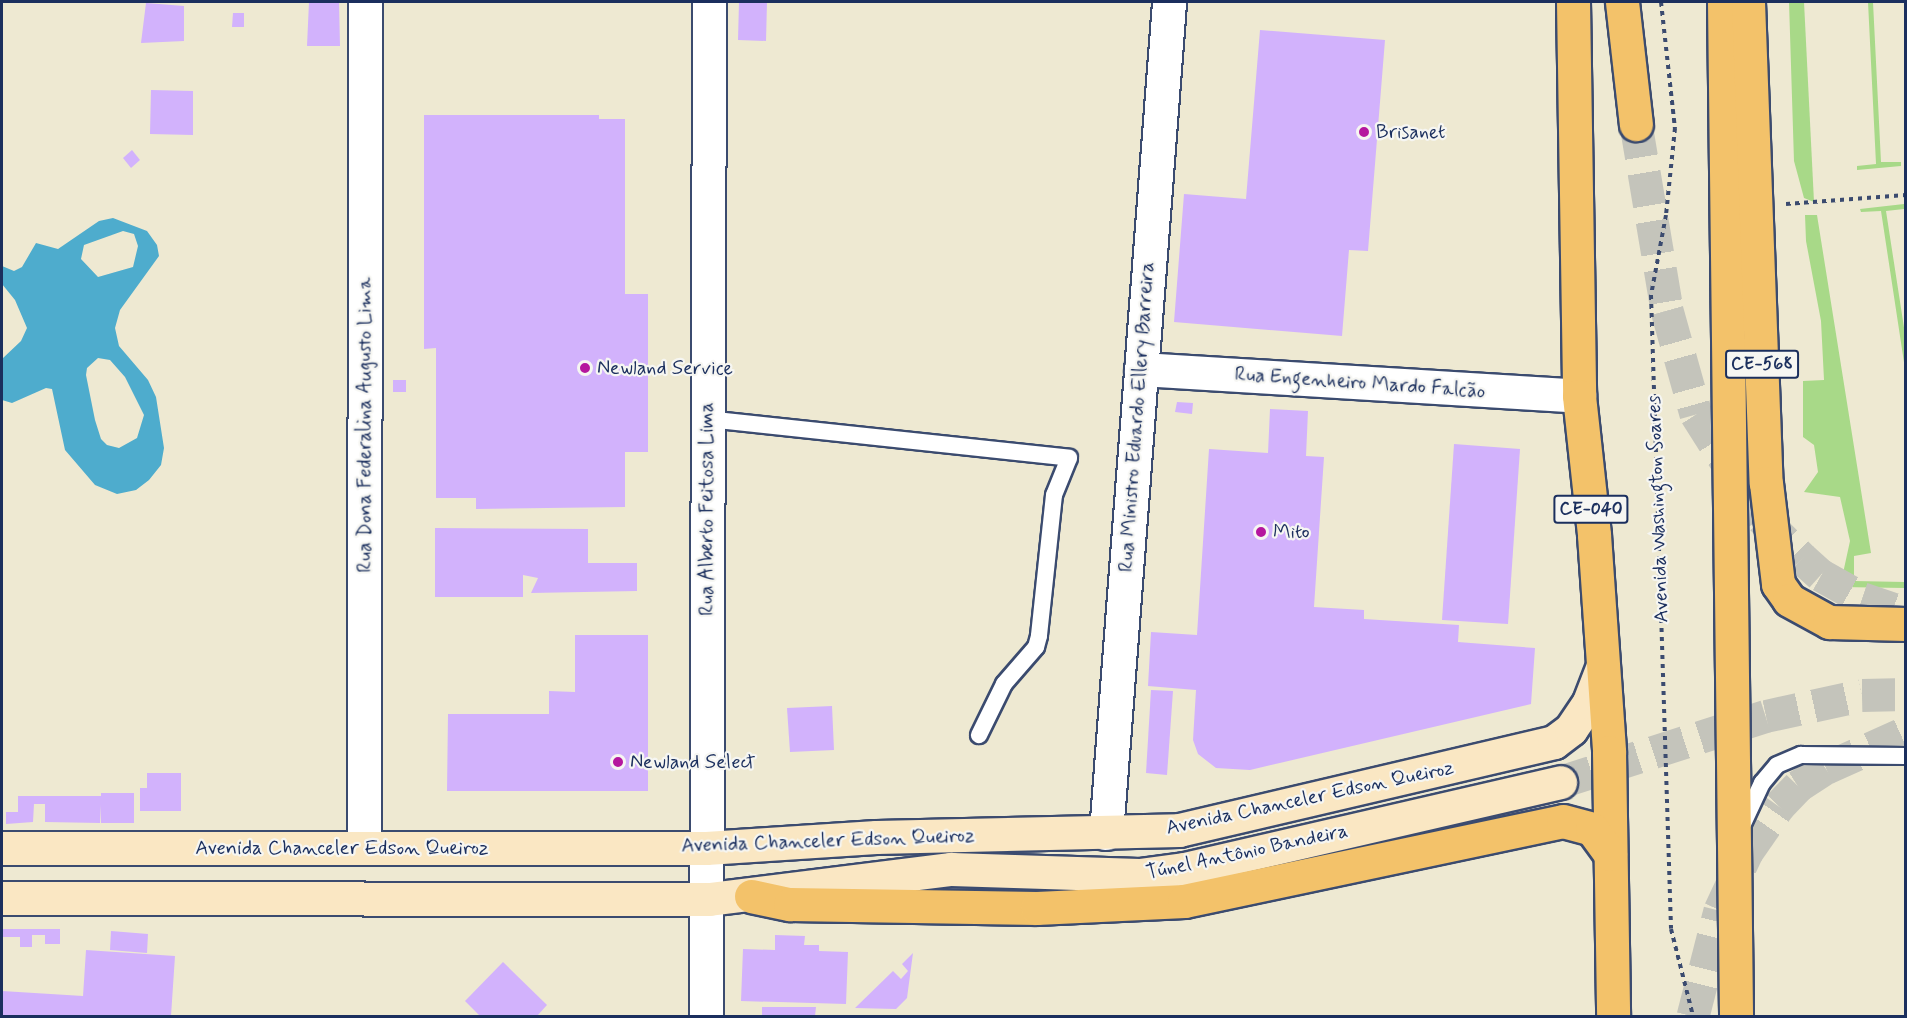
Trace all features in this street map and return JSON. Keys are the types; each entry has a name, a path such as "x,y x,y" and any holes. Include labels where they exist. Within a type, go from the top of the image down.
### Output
{"highway":[{"name":"CE-040","path":"1573,2 1580,396 1594,535 1609,752 1612,1017"},
{"path":"1622,2 1636,124"},
{"path":"1724,2 1734,627 1731,849 1736,1017"},
{"name":"CE-568","path":"1748,2 1758,206 1766,483 1778,584 1789,600 1829,622 1905,624"},
{"path":"751,896 790,904 1037,908 1184,901 1563,820 1592,829 1610,854"}],"main road":[{"name":"Avenida Chanceler Edson Queiroz","path":"2,848 706,848 876,837 1179,830 1554,742 1570,729 1589,702 1602,668"},
{"name":"Túnel Antônio Bandeira","path":"751,896 790,886 951,869 1139,874 1184,869 1560,782"},
{"path":"2,898 709,899 751,896"}],"street":[{"name":"Rua Dona Federalina Augusto Lima","path":"364,848 365,2"},
{"name":"Rua Alberto Feitosa Lima","path":"706,1017 709,899 706,848 709,2"},
{"name":"Rua Ministro Eduardo Ellery Barreira","path":"1106,832 1169,2"},
{"name":"Rua Engenheiro Mardo Falcão","path":"1141,369 1580,396"}],"lane":[{"path":"707,419 1069,458 1054,495 1040,636 1036,647 1004,684 979,735"},
{"path":"1731,849 1762,783 1777,765 1802,755 1905,756"}],"path":[{"name":"Avenida Washington Soares","path":"1661,2 1675,128 1666,215 1651,296 1671,929 1693,1017"},
{"path":"1758,206 1905,195"}],"green space":[{"path":"1789,2 1804,2 1814,202 1804,198 1794,161"},
{"path":"1868,2 1873,2 1881,162 1901,162 1901,166 1857,170 1857,166 1876,164"},
{"path":"1904,204 1904,209 1886,211 1905,334 1905,369 1881,211 1861,212 1860,209"},
{"path":"1805,215 1817,215 1871,553 1854,556 1854,581 1905,582 1905,588 1840,587 1850,541 1840,497 1804,492 1818,472 1814,445 1803,437 1803,381 1824,380 1821,321 1806,241"}],"water":[{"path":"113,218 147,231 157,245 159,256 120,310 115,328 119,346 148,380 156,397 164,448 161,465 149,480 136,490 117,494 95,485 65,450 52,389 46,388 12,403 2,400 2,359 21,341 27,328 15,300 2,284 2,266 14,271 22,267 36,243 58,249 99,221","holes":["123,231 134,234 138,246 133,267 98,277 81,259 84,245","98,358 110,360 125,377 144,415 137,438 119,448 107,445 101,439 95,420 86,375 87,368"]}],"building":[{"path":"309,2 339,2 340,46 307,46"},
{"path":"739,2 767,2 766,41 738,40"},
{"path":"146,3 184,6 184,41 141,43"},
{"path":"233,13 244,13 244,27 232,27"},
{"path":"1260,30 1385,40 1368,251 1349,250 1342,336 1174,322 1184,194 1246,199"},
{"path":"151,90 193,91 193,135 150,134"},
{"path":"424,115 599,115 599,119 625,119 625,294 648,294 648,452 625,452 625,507 476,509 476,498 436,498 436,348 424,349"},
{"path":"132,150 140,160 131,168 123,158"},
{"path":"393,380 406,380 406,392 393,392"},
{"path":"1177,402 1193,403 1192,414 1175,412"},
{"name":"Mito","path":"1270,409 1308,411 1306,456 1324,457 1314,607 1364,610 1364,619 1459,625 1458,642 1535,648 1531,704 1250,770 1216,768 1198,754 1193,740 1196,690 1148,686 1151,632 1197,635 1209,449 1268,453"},
{"path":"1454,444 1520,449 1508,624 1442,620"},
{"path":"435,528 588,529 588,563 637,563 637,591 531,593 538,578 523,575 523,597 435,597"},
{"path":"575,635 648,635 648,791 447,791 448,714 549,714 549,691 575,692"},
{"path":"1151,690 1173,691 1167,775 1146,773"},
{"path":"832,706 834,750 790,752 787,708"},
{"path":"147,773 181,773 181,811 140,811 140,788 147,788"},
{"path":"101,793 134,793 134,823 101,823 100,805 100,823 45,822 45,804 34,804 33,822 6,824 6,812 18,812 18,796 101,796"},
{"path":"2,929 60,929 60,944 45,944 45,935 32,935 32,947 20,947 20,937 2,937"},
{"path":"111,931 148,934 147,953 110,950"},
{"path":"775,935 805,936 804,945 819,945 819,951 848,952 846,1004 741,1001 743,949 775,950"},
{"path":"86,950 175,956 171,1016 2,1016 2,991 83,996"},
{"path":"913,953 907,998 896,1009 855,1008 893,971 901,979 908,971 902,964"},
{"path":"503,962 547,1005 537,1016 480,1016 465,1001"},
{"path":"762,1007 816,1007 815,1016 762,1016"}],"tunnel":[{"path":"1636,124 1667,310 1696,414 1762,518 1802,558 1821,575 1862,598 1906,613"},
{"path":"1560,782 1766,716 1862,695 1906,694"},
{"path":"1693,1016 1720,910 1747,852 1779,806 1798,786 1826,768 1906,732"}],"place":[{"name":"Brisanet","path":"1364,132"},
{"name":"Newland Service","path":"585,368"},
{"name":"Mito","path":"1261,532"},
{"name":"Newland Select","path":"618,762"}]}
